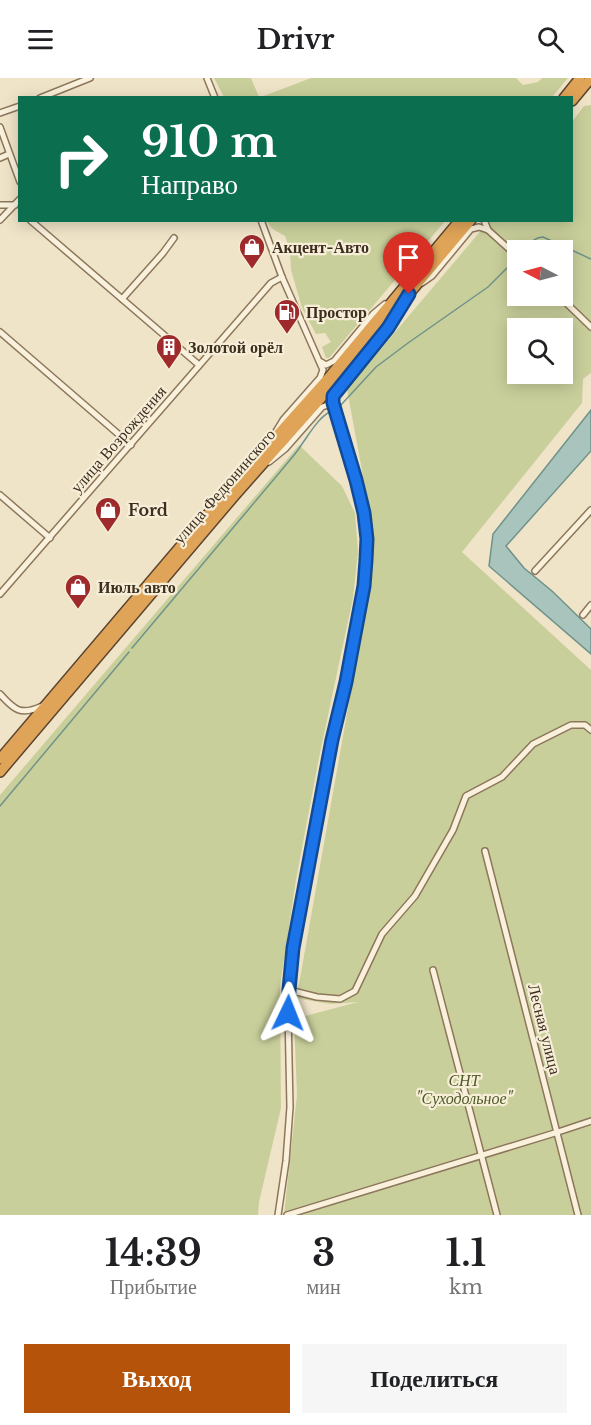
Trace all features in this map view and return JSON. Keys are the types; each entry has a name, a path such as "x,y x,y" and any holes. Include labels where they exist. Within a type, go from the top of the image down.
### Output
{"highway":[{"path":"566,96 580,78"},
{"path":"573,100 591,78"},
{"name":"улица Федюнинского","path":"0,772 252,476 330,388 409,290 459,222"},
{"name":"улица Федюнинского","path":"0,759 263,451 469,222"}],"street":[{"path":"45,96 90,78"},
{"path":"207,78 214,96"},
{"path":"0,113 18,107"},
{"path":"0,127 18,177"},
{"path":"0,158 9,154"},
{"path":"0,220 18,201"},
{"path":"0,205 15,205 18,208"},
{"path":"32,222 199,365"},
{"path":"262,222 282,277 323,370 321,376 283,420 263,451"},
{"path":"485,222 488,230"},
{"path":"320,361 326,365 334,361 374,314 432,276 471,229 479,227 488,230 507,247"},
{"path":"122,298 174,238"},
{"name":"улица Возрождения","path":"0,594 271,283 282,277"},
{"path":"278,1215 286,1161 290,1107 289,990 293,948 364,586 366,560 367,539 364,513 332,400 334,394 388,328 409,290"},
{"path":"569,306 591,327"},
{"path":"0,332 131,445"},
{"path":"252,476 285,449 322,406 328,405 336,412"},
{"path":"0,495 50,538"},
{"path":"535,571 591,510"},
{"path":"583,615 591,605"},
{"path":"0,694 16,710 32,711 46,705"},
{"path":"289,990 317,997 340,999 354,991 382,934 415,896 453,830 466,796 502,777 533,744 571,725 585,725 591,730"},
{"name":"Лесная улица","path":"485,851 578,1215"},
{"path":"433,969 497,1215"},
{"path":"287,1215 591,1120"}],"green space":[{"path":"214,78 251,78 259,96 223,96"},
{"path":"311,78 516,78 523,85 538,82 542,78 568,78 553,96 264,96"},
{"name":"СНТ \"Суходольное\"","path":"591,105 591,373 583,379 582,403 462,552 591,670 591,1215 284,1215 297,1095 294,1019 358,1002 330,1004 295,998 370,584 372,551 369,509 347,389 488,222 573,222 573,121 584,106"},
{"path":"268,222 444,222 329,358 326,358 322,347 331,342 325,333 316,334 302,308 291,270 290,251 285,236"},
{"path":"299,445 342,486 355,513 358,552 353,598 296,880 280,986 281,1108 258,1215 0,1215 0,795"}],"water":[{"path":"591,410 591,451 506,546 524,568 552,591 591,629 591,654 489,566 493,534"}],"waterway":[{"path":"535,240 540,237 550,240"},
{"path":"573,251 591,259"},
{"path":"340,406 376,367 488,287 507,268"},
{"path":"132,648 291,458 318,422 331,411"},
{"path":"0,806 129,652"}],"place":[{"name":"Акцент-Авто","path":"252,270"},
{"name":"Простор","path":"287,335"},
{"name":"Золотой орёл","path":"169,370"},
{"name":"Ford","path":"108,533"},
{"name":"Июль авто","path":"78,610"}],"route":[{"path":"288,1013 293,948 332,740 346,682 364,586 366,560 367,539 364,513 333,396 388,328 409,294"}]}
